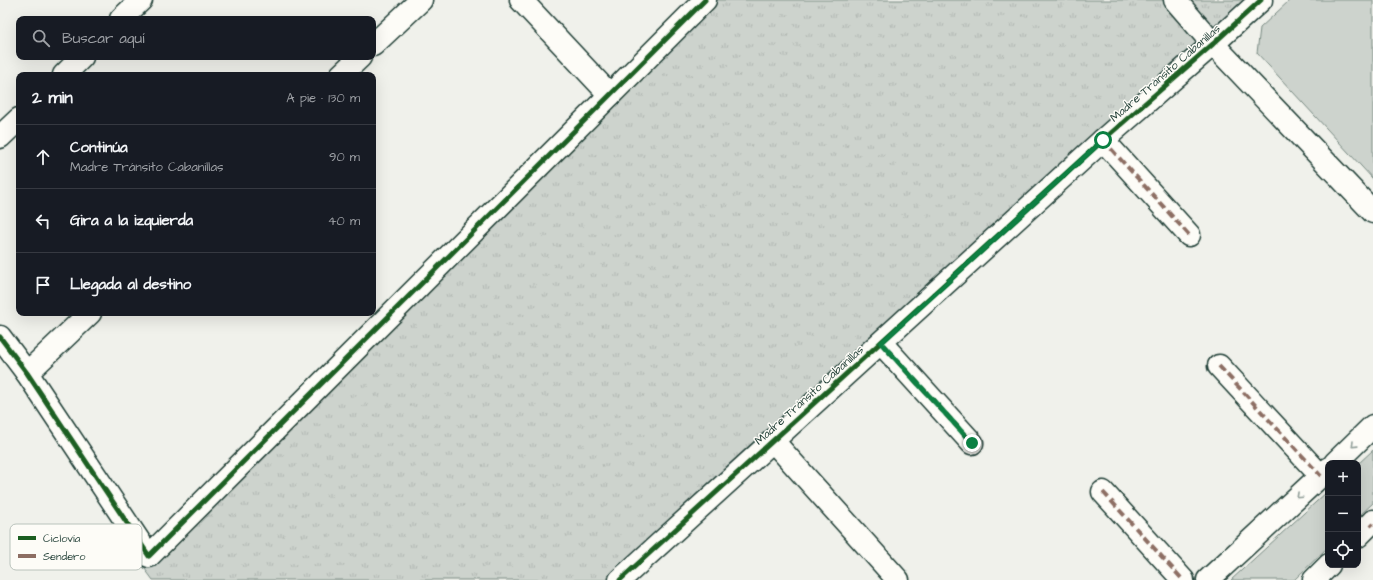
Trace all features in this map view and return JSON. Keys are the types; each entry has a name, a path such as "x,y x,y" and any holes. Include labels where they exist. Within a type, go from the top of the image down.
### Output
{"street":[{"path":"124,16 141,0"},
{"path":"376,42 421,0"},
{"path":"521,0 610,95"},
{"path":"142,546 149,556 705,0"},
{"path":"1175,0 1213,44 1373,212"},
{"name":"Madre Tránsito Cabanillas","path":"620,580 1103,140 1261,0"},
{"path":"67,72 79,60"},
{"path":"344,72 357,60"},
{"path":"0,138 16,122"},
{"path":"1103,140 1189,235"},
{"path":"27,373 87,316"},
{"path":"881,343 972,443"},
{"path":"3,349 27,373 128,524"},
{"path":"1219,366 1325,466"},
{"path":"1337,460 1373,426"},
{"path":"773,441 898,580"},
{"path":"1208,580 1325,472"},
{"path":"1103,492 1183,580"},
{"path":"1314,580 1326,568"}],"green space":[{"path":"707,0 1252,0 613,580 153,580 142,565"},
{"path":"1290,0 1373,0 1373,179 1257,53 1260,28"},
{"path":"1373,450 1373,503 1361,514 1361,496 1361,461"},
{"path":"1325,494 1325,550 1294,580 1231,580"}],"marked path":[{"path":"1103,140 1189,235"},
{"path":"881,343 972,443"},
{"path":"1219,366 1321,476"},
{"path":"1103,492 1183,580"}],"cycle path":[{"path":"142,546 149,556 705,0"},
{"path":"620,580 1103,140 1261,0"},
{"path":"0,337 27,373 128,524"}],"route":[{"path":"972,443 881,343 1103,140"}]}
